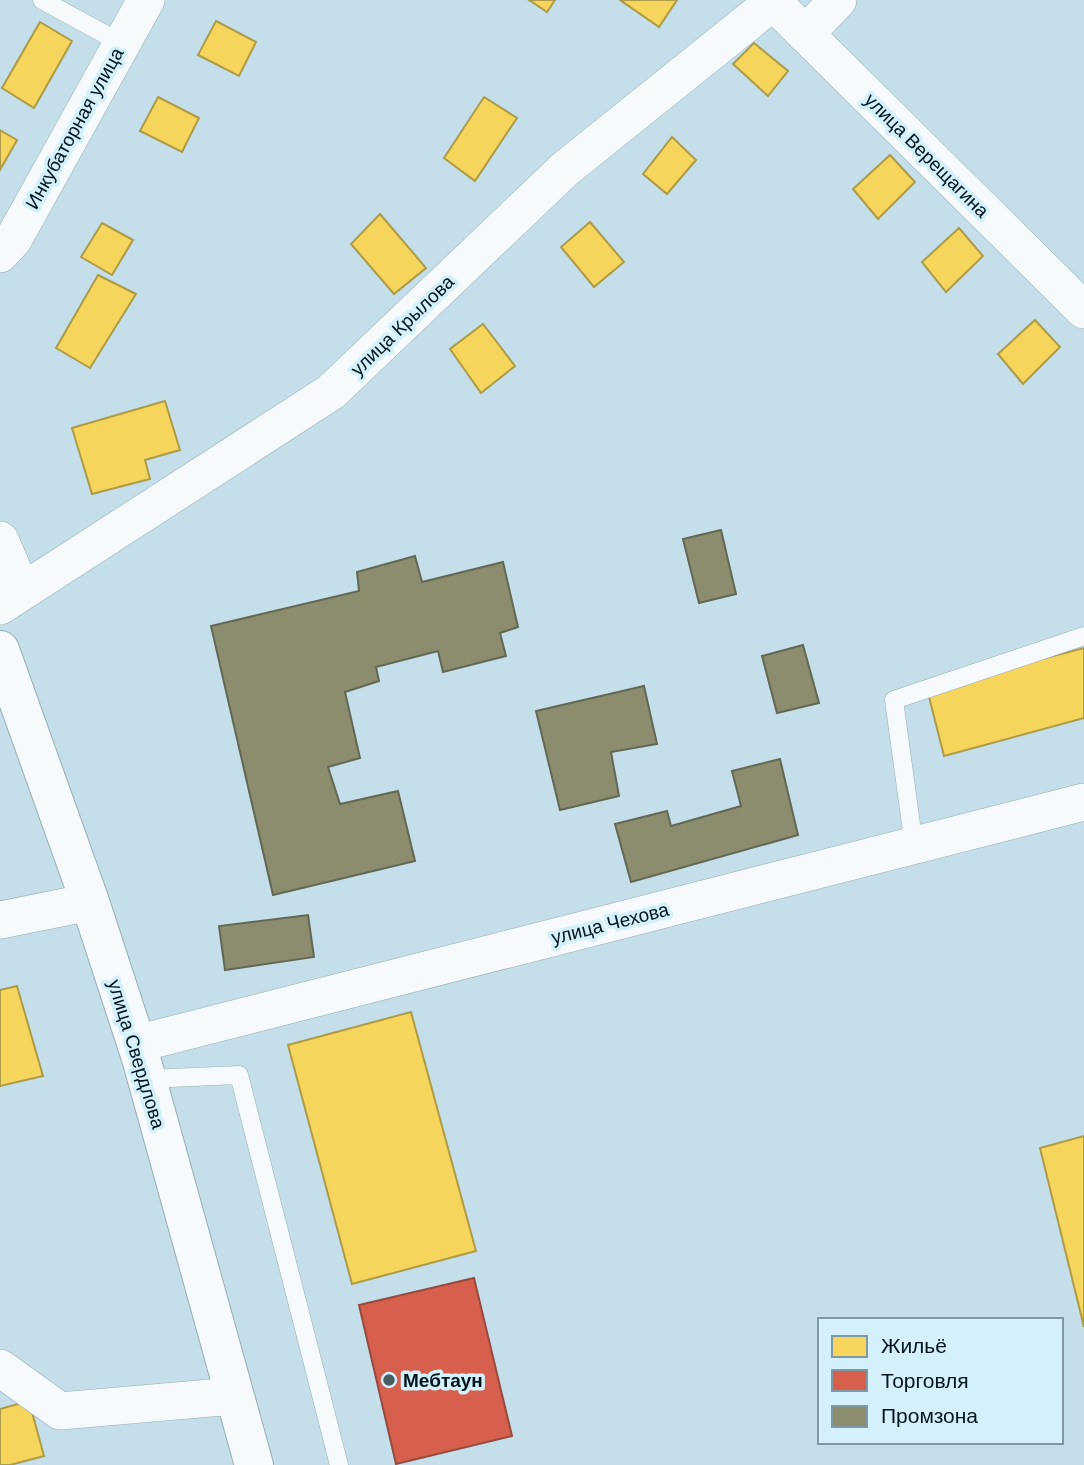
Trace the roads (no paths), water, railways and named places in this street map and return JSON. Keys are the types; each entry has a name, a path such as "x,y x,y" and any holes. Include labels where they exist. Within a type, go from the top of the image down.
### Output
{"main road":[{"name":"улица Свердлова","path":"0,650 90,902 141,1062 254,1465"}],"street":[{"name":"Инкубаторная улица","path":"0,254 13,240 146,0"},
{"path":"805,34 838,0"},
{"name":"улица Верещагина","path":"772,1 1084,310"},
{"name":"улица Крылова","path":"11,599 331,392 565,169 772,1"},
{"path":"0,540 11,599"},
{"name":"улица Чехова","path":"141,1062 914,846 1084,802"},
{"path":"0,920 90,902"},
{"path":"0,1368 60,1411 234,1396"}],"lane":[{"path":"42,0 121,43"},
{"path":"914,846 894,700 1084,636"},
{"path":"141,1062 239,1074 339,1465"}],"place":[{"name":"Мебтаун","path":"389,1380"}]}
